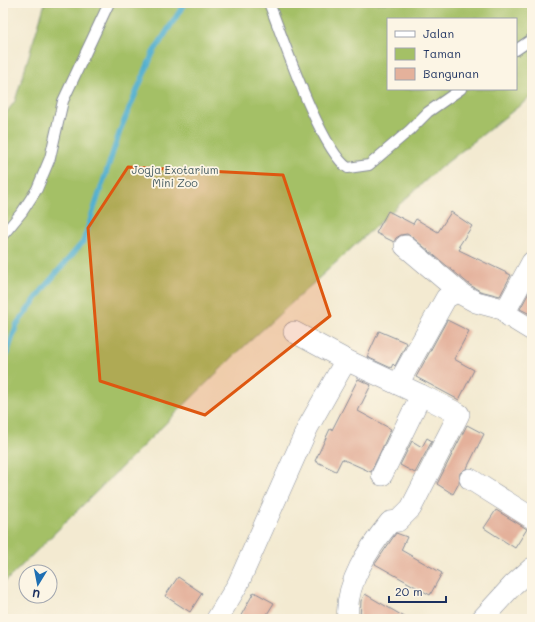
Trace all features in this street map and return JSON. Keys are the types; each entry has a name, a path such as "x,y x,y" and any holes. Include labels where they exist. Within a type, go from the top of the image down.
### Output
{"street":[{"path":"405,246 458,291 476,302 506,310 509,316 532,330"},
{"path":"506,310 532,262"},
{"path":"398,384 446,298 458,291"},
{"path":"294,332 346,360 421,394 459,414 411,508 398,521 390,522 382,532 353,581 349,596 348,619"},
{"path":"217,619 242,577 308,427 346,360"},
{"path":"382,475 421,394"},
{"path":"470,479 532,518"},
{"path":"482,619 513,585 532,568"}],"lane":[{"path":"3,236 22,212 36,189 52,152 62,101 109,3"},
{"path":"270,3 326,141 340,163 348,168 369,164 410,130 428,112 459,90"},
{"path":"517,49 532,39"}],"highlighted area":[{"path":"128,167 283,175 330,316 205,415 100,381 88,228"}],"green space":[{"name":"Jogja Exotarium Mini Zoo","path":"45,3 532,3 532,96 436,171 237,353 23,564 18,564 18,569 3,584 3,117 15,101"}],"building":[{"path":"388,211 413,224 416,219 438,232 451,212 472,226 459,246 461,247 459,250 511,275 500,296 480,291 470,285 407,234 396,238 394,242 376,233"},
{"path":"532,287 532,315 520,309"},
{"path":"447,320 469,331 454,359 474,370 459,400 416,377"},
{"path":"379,331 407,343 395,366 393,364 391,368 367,357"},
{"path":"358,379 371,385 358,411 391,429 371,472 342,459 336,471 315,461 330,429 332,430"},
{"path":"467,425 484,434 467,468 460,473 459,483 453,494 437,484"},
{"path":"427,438 432,441 415,473 400,465 412,441 422,447"},
{"path":"496,510 527,529 515,548 484,528"},
{"path":"396,533 407,537 401,550 442,573 430,595 375,564"},
{"path":"178,577 202,593 190,612 165,596"},
{"path":"254,592 274,603 264,619 239,619"},
{"path":"365,594 408,619 360,619 361,601"}],"waterway":[{"path":"3,365 17,324 47,284 83,242 121,128 153,53 185,3"},
{"path":"3,381 3,412"}]}
